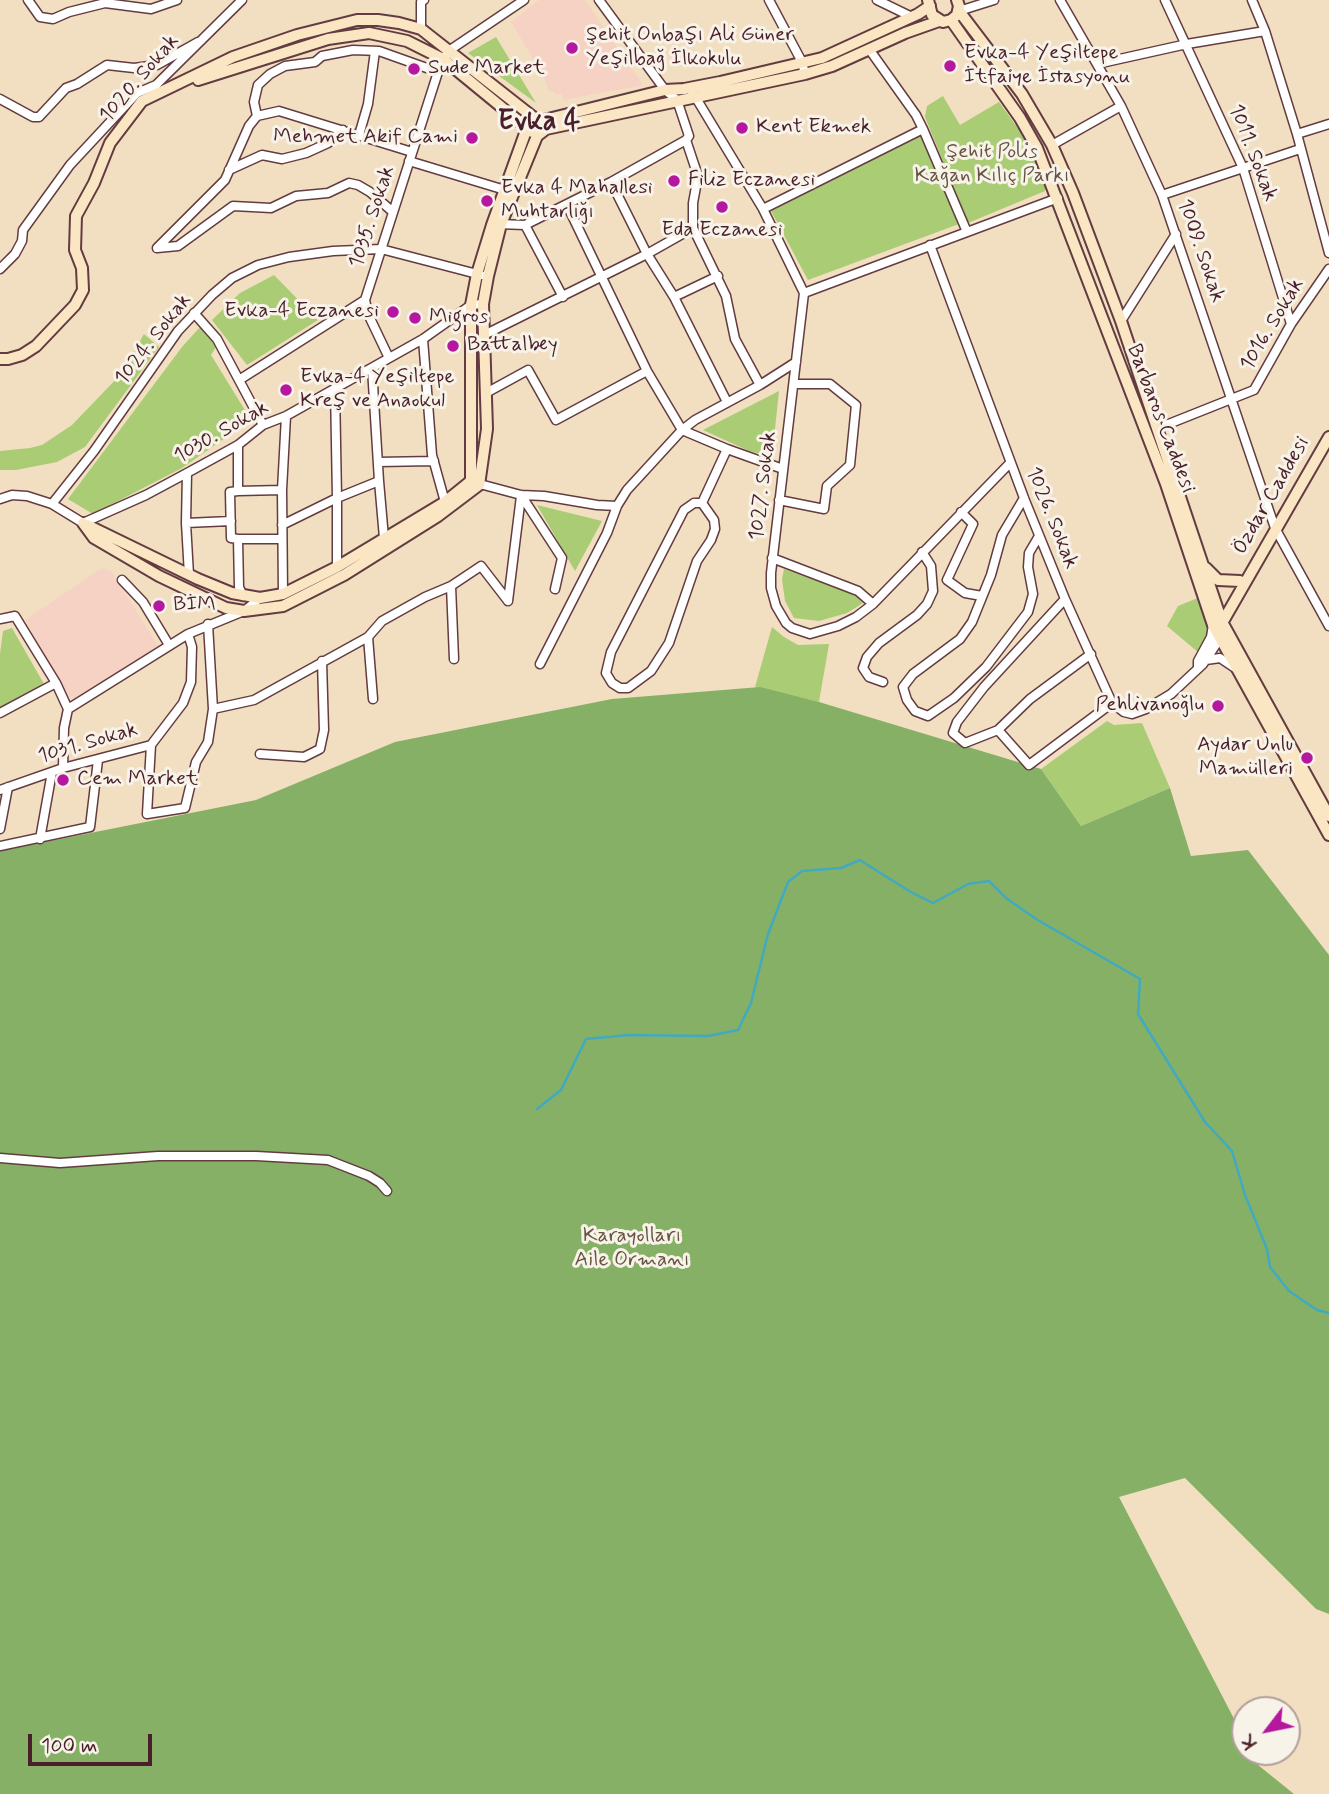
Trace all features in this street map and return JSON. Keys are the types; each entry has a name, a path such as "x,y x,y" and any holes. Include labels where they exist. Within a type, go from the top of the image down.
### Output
{"main road":[{"path":"496,224 541,129 665,90 684,89 822,58 912,17 930,2"},
{"path":"930,2 932,15 939,21"},
{"path":"142,101 233,57 296,35 357,20 378,20 421,29 527,128 541,129 696,98 832,66 939,21 951,20 958,5"},
{"name":"Barbaros Caddesi","path":"958,5 1022,94 1052,145 1073,193 1121,321 1203,565 1218,610 1217,623"},
{"name":"Barbaros Caddesi","path":"951,20 1020,118 1037,148 1217,623 1329,816"},
{"path":"172,86 328,39 369,33 407,41 447,54 541,129"},
{"name":"1020. Sokak","path":"0,359 22,355 36,346 75,305 83,290 82,268 75,250 76,216 94,183 110,143 142,101"},
{"path":"475,483 471,306 505,190 527,128"},
{"path":"83,523 94,538 159,576 226,608 244,611 283,606 344,575 438,516 475,483 487,429 482,275"},
{"name":"Özdar Caddesi","path":"1218,636 1217,623 1329,437"},
{"path":"83,523 189,575 232,593 260,598 283,594 337,567 475,483"},
{"name":"Özdar Caddesi","path":"1203,565 1218,580 1229,582 1244,578"},
{"name":"Özdar Caddesi","path":"1218,610 1244,578"},
{"path":"1218,636 1329,835"}],"street":[{"path":"28,0 40,17 53,19 105,4 151,9 177,0"},
{"name":"1020. Sokak","path":"142,101 242,0"},
{"path":"421,29 421,2 424,0"},
{"path":"447,54 524,0"},
{"path":"496,224 525,225 611,182 689,136 677,100 665,90 599,0"},
{"path":"769,0 802,62 805,74"},
{"path":"877,0 912,17"},
{"path":"958,5 994,0"},
{"name":"1009. Sokak","path":"1060,0 1121,106 1162,195 1275,528 1329,626"},
{"name":"1011. Sokak","path":"1165,0 1243,168 1291,324"},
{"path":"1252,0 1265,31 1297,134 1329,253"},
{"path":"1097,64 1187,44 1265,31"},
{"path":"0,99 33,117 39,117 66,88 77,85 107,65 134,68 158,65 198,42"},
{"path":"869,49 916,115 967,232"},
{"path":"257,116 254,102 258,85 285,66 315,62 322,56 353,50 375,51 438,72"},
{"path":"359,135 368,104 375,51"},
{"name":"1035. Sokak","path":"389,358 368,314 365,300 438,72 447,54"},
{"path":"0,269 15,254 22,241 23,230 70,165 137,93 156,85"},
{"path":"684,89 696,98 763,209 804,293 1058,198"},
{"path":"1052,145 1121,106"},
{"path":"393,212 370,192 349,183 328,193 296,197 271,208 233,206 178,246 157,248 225,180 249,126 257,116 279,111 412,152"},
{"path":"1297,134 1329,124"},
{"path":"229,170 262,155 282,159 306,153 328,143 343,130"},
{"path":"763,209 923,130"},
{"path":"686,140 698,176 693,203 693,228 726,296 735,340 760,384"},
{"path":"1162,195 1300,149"},
{"path":"409,161 505,190"},
{"path":"611,182 727,402"},
{"path":"568,205 647,371 682,430 783,469"},
{"path":"525,225 563,297"},
{"path":"484,335 647,254 693,228"},
{"path":"1121,321 1176,234"},
{"name":"1026. Sokak","path":"930,245 1039,536 1112,703"},
{"name":"1024. Sokak","path":"52,504 94,451 178,331 232,278 258,265 289,257 333,251 381,249 482,275"},
{"name":"1016. Sokak","path":"1166,425 1254,390 1291,324 1329,269"},
{"path":"674,298 718,276"},
{"name":"1027. Sokak","path":"804,293 772,558 771,588 776,606 786,623 800,632 810,634 838,626 856,617 873,604 1010,463"},
{"path":"239,380 365,300"},
{"name":"1030. Sokak","path":"83,523 187,473 238,445 264,425 286,416 423,339 471,306 484,304"},
{"path":"194,313 217,339 264,425"},
{"path":"423,339 434,461 445,502"},
{"path":"540,664 627,490 682,430 695,420 796,362"},
{"path":"372,368 384,538"},
{"path":"486,393 528,370 556,420 647,371"},
{"path":"779,500 824,509 827,486 850,465 856,405 830,384 794,384"},
{"path":"335,388 337,567"},
{"path":"283,594 282,489 286,416"},
{"path":"238,445 238,491"},
{"path":"702,503 727,449"},
{"path":"378,462 434,461"},
{"path":"187,473 189,575"},
{"path":"282,525 379,481"},
{"path":"475,483 521,495 617,506"},
{"path":"282,489 230,492 231,538 282,538"},
{"path":"0,499 12,495 27,496 52,504 83,523"},
{"path":"213,709 254,700 368,637 382,621 451,586 481,566 508,601 521,495"},
{"path":"521,495 562,558 555,589"},
{"path":"1024,498 1002,535 991,575 972,622 960,639 913,674 903,687 907,700 915,711 928,716 954,698 986,667 1028,612 1033,594 1028,567 1029,553 1039,536"},
{"path":"694,503 702,503 713,520 715,529 697,561 669,643 645,677 628,688 620,688 612,683 606,673 611,652 684,510 694,503"},
{"path":"961,512 973,524 947,580 965,593 982,596"},
{"path":"186,523 230,521"},
{"path":"238,539 239,587 243,596"},
{"path":"883,682 869,677 863,668 867,657 879,643 917,615 927,604 933,590 931,566 922,552"},
{"path":"772,558 858,591 873,604"},
{"path":"122,580 143,602 169,645"},
{"path":"451,586 454,659"},
{"path":"68,709 188,634 244,611 260,598"},
{"path":"1065,599 984,687 957,722 953,733 965,743 998,730 1030,699 1091,654"},
{"path":"0,618 15,616 56,683 68,709 64,728 63,768"},
{"path":"1198,668 1198,661 1217,623"},
{"path":"151,745 147,814 185,808 196,762 208,742 213,709 208,624"},
{"name":"1031. Sokak","path":"4,789 63,768 151,745 183,703 191,682 192,647 188,634"},
{"path":"998,730 1028,765 1112,703 1118,709 1132,714 1146,709 1178,689 1206,660 1217,643 1218,636"},
{"path":"368,637 373,699"},
{"path":"1206,660 1220,659 1236,668"},
{"path":"260,754 304,757 320,749 324,730 322,661"},
{"path":"0,713 56,683"},
{"path":"0,846 90,827 98,760"},
{"path":"40,839 52,772"},
{"path":"0,829 4,789"},
{"path":"0,1158 60,1163 158,1156 256,1156 328,1160 369,1176 387,1191"}],"shaded area":[{"name":"Şehit Onbaşı Ali Güner Yeşilbağ İlkokulu","path":"539,0 585,0 643,85 564,100 561,94 555,95 555,92 549,91 543,75 511,22"},
{"path":"102,568 111,571 159,647 74,698 69,697 25,620"}],"green space":[{"path":"496,37 536,103 468,53"},
{"name":"Şehit Polis Kağan Kılıç Parkı","path":"943,96 960,125 999,102 1032,148 1046,183 1045,191 968,223 925,117 927,106"},
{"path":"920,135 959,224 808,280 771,211"},
{"path":"274,275 318,320 247,365 212,320 240,293"},
{"path":"200,327 216,347 211,355 251,420 182,468 93,514 68,499 182,347"},
{"path":"144,334 159,347 85,447 57,462 16,470 0,470 0,451 42,445 72,425 123,372"},
{"path":"779,391 772,457 749,451 703,430"},
{"path":"537,505 602,521 575,571"},
{"path":"784,569 854,594 863,603 847,613 819,621 794,618 785,601 782,579"},
{"path":"1200,597 1212,630 1199,653 1167,626 1178,606"},
{"path":"772,627 798,645 829,644 819,702 755,687"},
{"path":"12,628 44,684 0,708 0,654 3,631"},
{"name":"Karayolları Aile Ormanı","path":"760,687 819,702 1041,769 1081,826 1170,788 1191,856 1248,850 1329,955 1329,1614 1316,1609 1185,1478 1119,1497 1231,1713 1231,1766 1259,1766 1294,1794 0,1794 0,851 256,800 395,742 612,699"},
{"path":"1107,721 1114,725 1142,723 1170,788 1081,826 1041,769"}],"waterway":[{"path":"537,1109 561,1090 586,1039 629,1035 708,1036 738,1030 751,1003 768,934 788,882 802,871 841,868 860,860 933,903 968,884 989,881 1006,898 1036,919 1140,979 1138,1014 1205,1122 1232,1151 1245,1195 1267,1249 1270,1267 1289,1291 1317,1310 1329,1313"}],"place":[{"name":"Şehit Onbaşı Ali Güner Yeşilbağ İlkokulu","path":"572,48"},
{"name":"Evka-4 Yeşiltepe İtfaiye İstasyonu","path":"950,66"},
{"name":"Sude Market","path":"414,69"},
{"name":"Kent Ekmek","path":"742,128"},
{"name":"Mehmet Akif Cami","path":"472,138"},
{"name":"Filiz Eczanesi","path":"674,181"},
{"name":"Evka 4 Mahallesi Muhtarlığı","path":"487,201"},
{"name":"Eda Eczanesi","path":"722,207"},
{"name":"Evka-4 Eczanesi","path":"393,312"},
{"name":"Migros","path":"415,318"},
{"name":"Battalbey","path":"453,346"},
{"name":"Evka-4 Yeşiltepe Kreş ve Anaokul","path":"286,390"},
{"name":"BİM","path":"159,606"},
{"name":"Pehlivanoğlu","path":"1218,706"},
{"name":"Aydar Unlu Mamülleri","path":"1307,758"},
{"name":"Cem Market","path":"63,780"}],"district":[{"name":"Evka 4","path":"539,123"}]}
